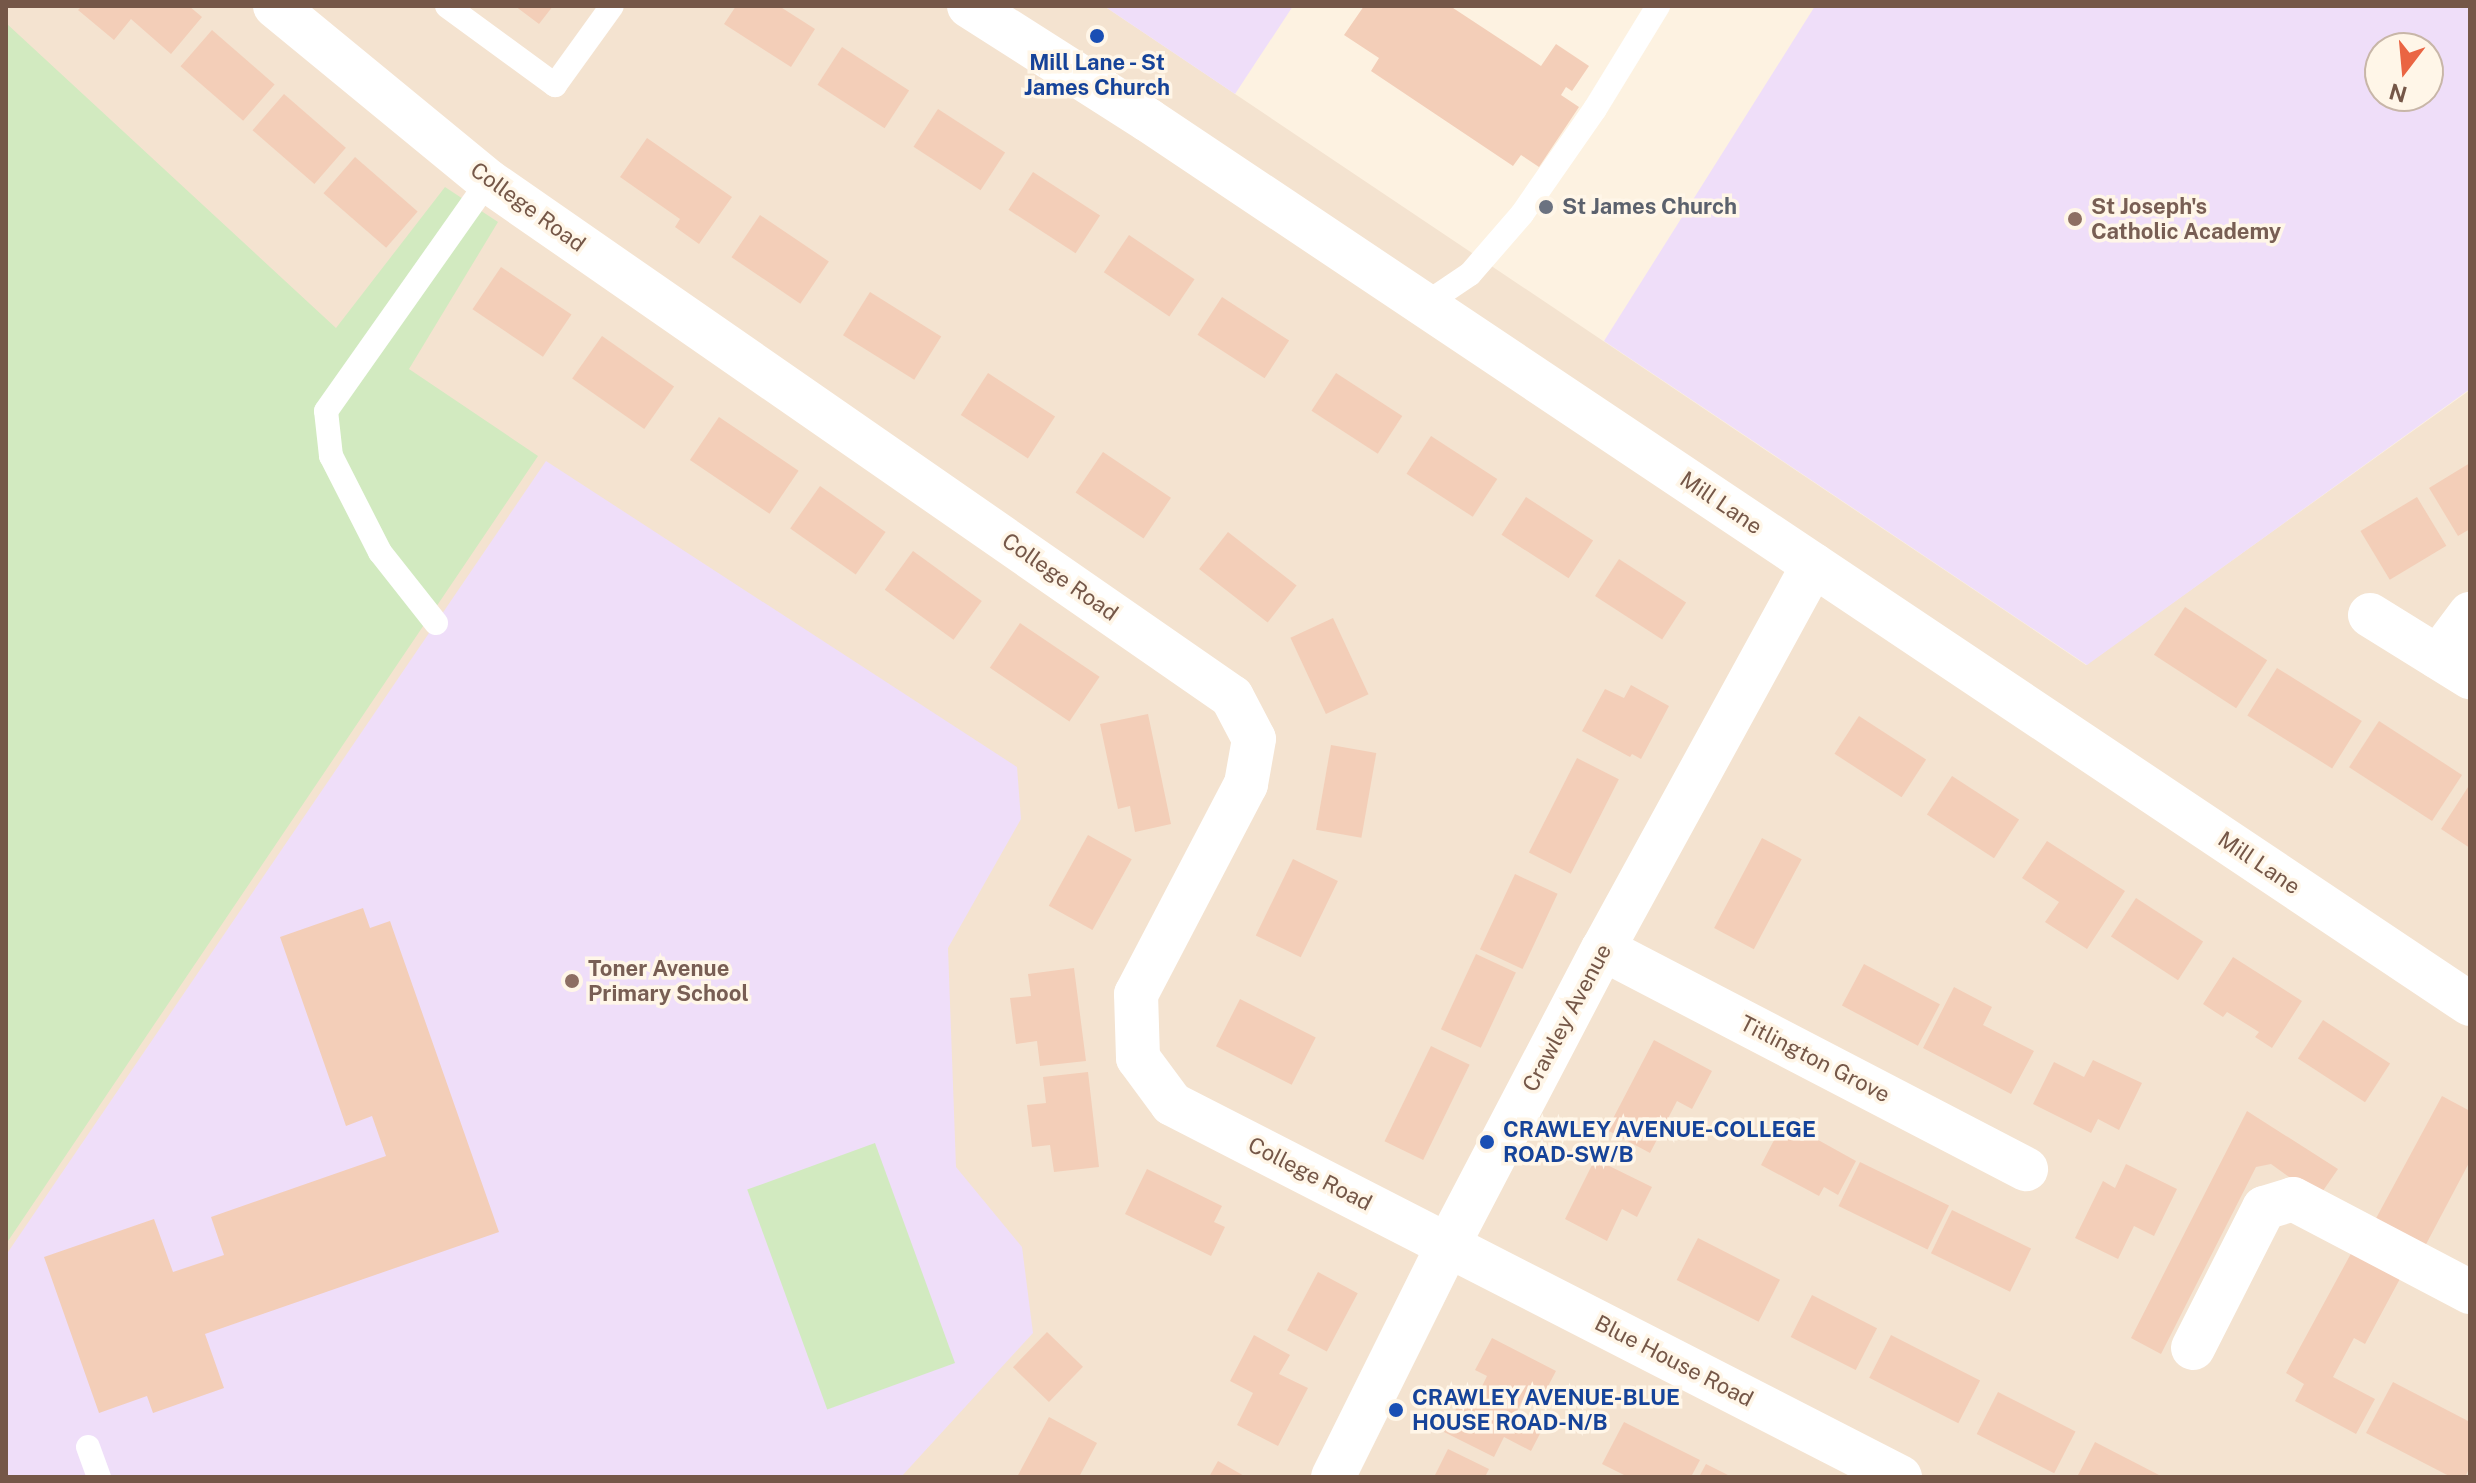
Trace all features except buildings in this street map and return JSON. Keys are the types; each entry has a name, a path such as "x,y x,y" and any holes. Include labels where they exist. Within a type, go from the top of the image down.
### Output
{"street":[{"name":"College Road","path":"275,6 488,181 1232,697 1254,739 1246,784 1136,994 1138,1058 1172,1104 1448,1245"},
{"name":"Mill Lane","path":"969,6 1424,305 2470,1004"},
{"name":"Crawley Avenue","path":"1333,1477 1448,1245 1603,949 1813,565"},
{"path":"2370,615 2454,667 2470,614"},
{"name":"Titlington Grove","path":"1603,949 2026,1169"},
{"path":"2193,1348 2264,1208 2293,1199 2470,1292"},
{"name":"Blue House Road","path":"1448,1245 1900,1477"}],"lane":[{"path":"447,6 555,85 612,6"},
{"path":"1424,305 1470,274 1522,214 1595,109 1658,6"},
{"path":"436,623 380,552 331,456 326,411 488,181"},
{"path":"88,1447 99,1477"}],"shaded area":[{"path":"6,6 1104,6 2086,665 2470,390 2470,1477 6,1477"},
{"path":"1104,6 1293,6 1235,94"},
{"name":"St Joseph's Catholic Academy","path":"1815,6 2470,6 2470,389 2087,665 1604,341"},
{"name":"Toner Avenue Primary School","path":"546,461 1017,767 1021,819 948,948 956,1167 1022,1247 1033,1333 901,1477 6,1477 6,1255"}],"green space":[{"path":"6,23 336,328 445,187 498,222 409,369 538,456 6,1244"},
{"path":"875,1143 955,1363 827,1409 747,1190"}],"place":[{"name":"Mill Lane - St James Church","path":"1097,36"},
{"name":"St James Church","path":"1546,207"},
{"name":"St Joseph's Catholic Academy","path":"2075,219"},
{"name":"Toner Avenue Primary School","path":"572,981"},
{"name":"CRAWLEY AVENUE-COLLEGE ROAD-SW/B","path":"1487,1142"},
{"name":"CRAWLEY AVENUE-BLUE HOUSE ROAD-N/B","path":"1396,1410"}]}
